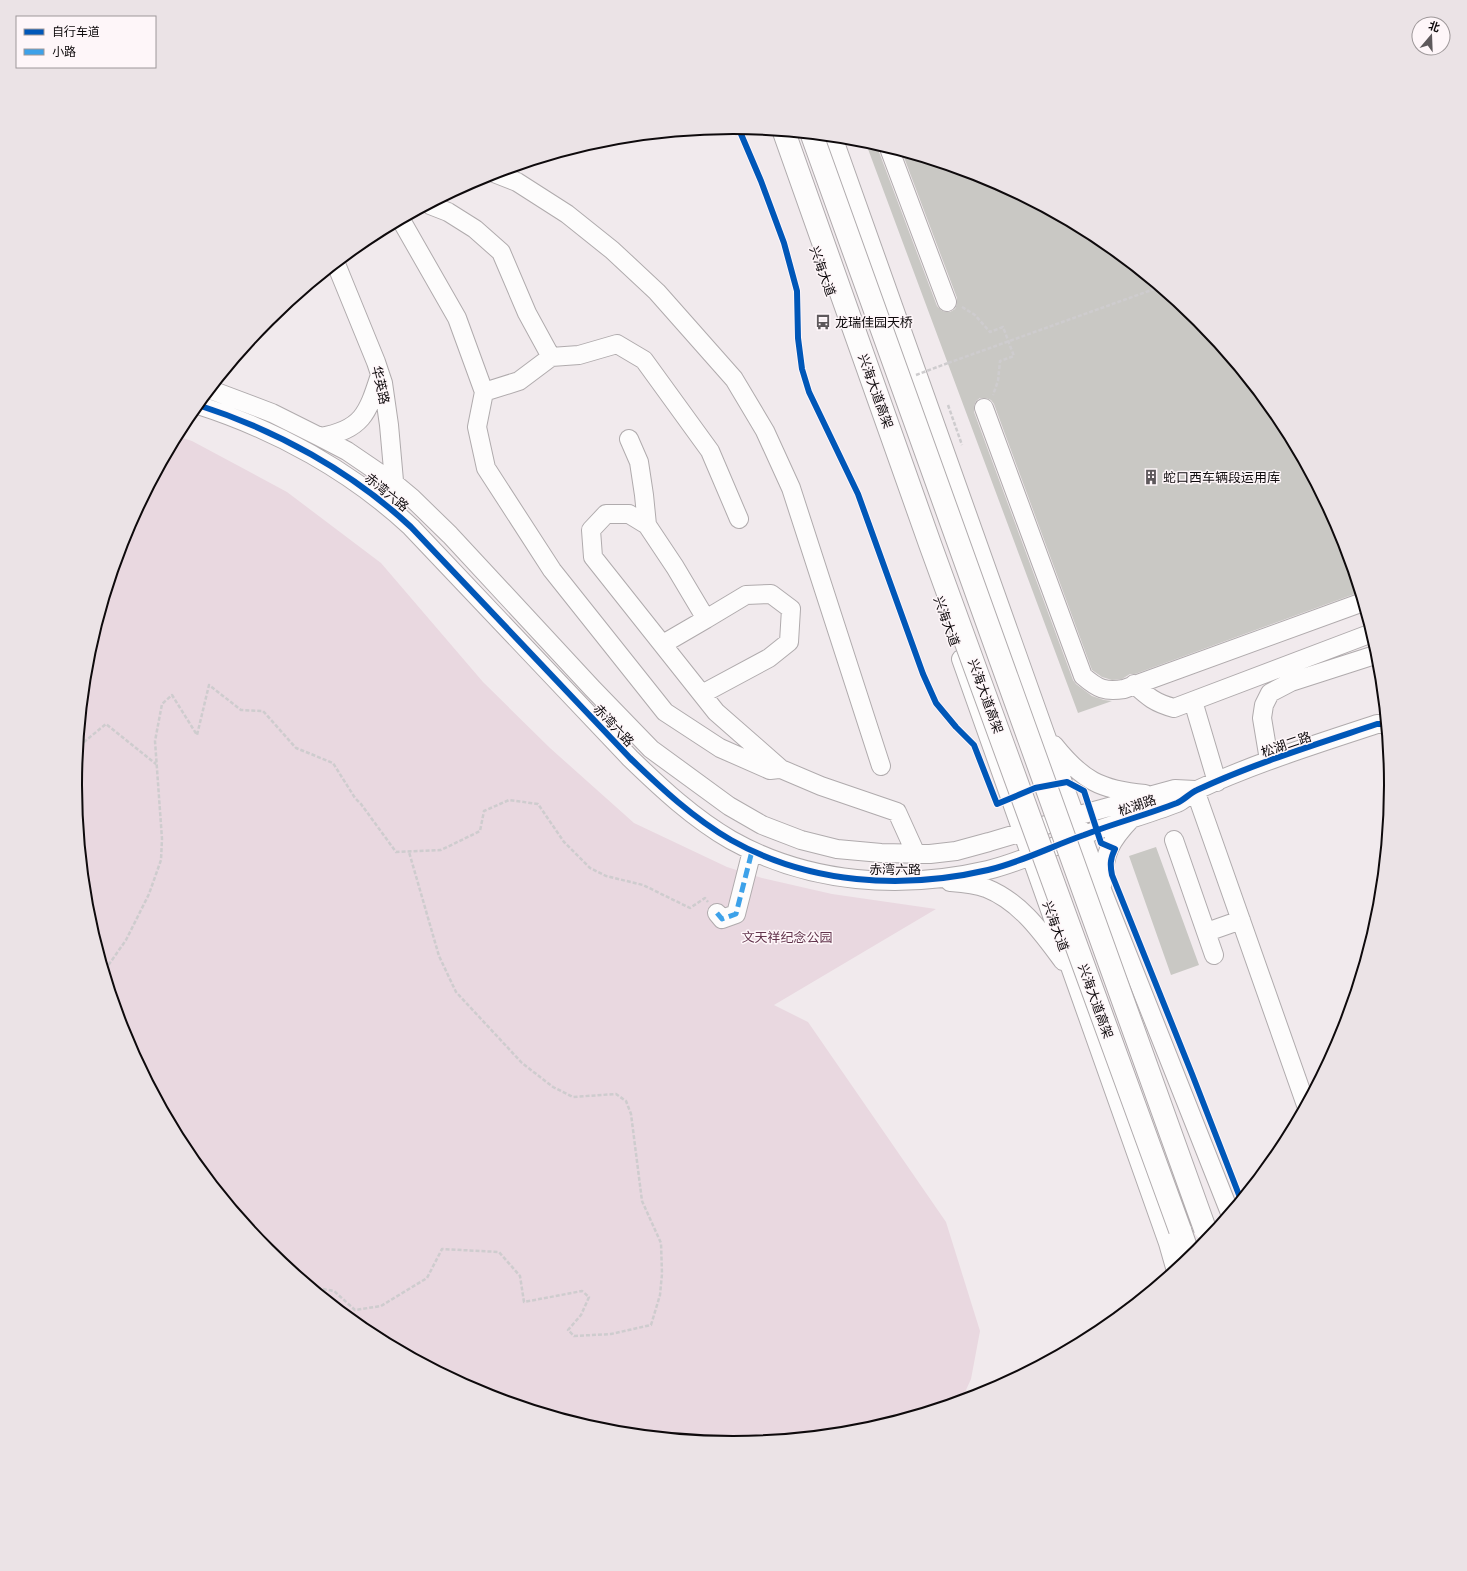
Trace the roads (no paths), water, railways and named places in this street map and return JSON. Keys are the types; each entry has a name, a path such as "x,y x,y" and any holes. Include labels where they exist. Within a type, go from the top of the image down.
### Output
{"main road":[{"name":"兴海大道高架","path":"785,136 925,529 1187,1252"},
{"name":"兴海大道高架","path":"814,139 1206,1234"}],"street":[{"name":"兴海大道","path":"774,135 1030,857 1074,976 1174,1264"},
{"path":"835,143 1102,890 1228,1209"},
{"path":"891,154 947,302"},
{"path":"503,177 517,182 567,214 612,250 657,292 734,379 765,431 791,488 881,766"},
{"path":"434,207 448,212 475,229 501,252 527,313 551,357"},
{"path":"403,224 457,318 484,392 477,427 486,468 552,570 665,712 720,748 770,770 781,769"},
{"name":"华英路","path":"338,268 380,375 388,410 396,513"},
{"path":"484,392 519,381 551,357 579,355 617,344 644,360 710,451 739,519"},
{"path":"320,437 346,431 357,423 370,405 380,375"},
{"name":"赤湾六路","path":"215,392 272,413 320,437 347,451 394,483 412,498 450,535 592,688 651,749 689,778 736,810 762,824 801,840 836,849 916,854 956,851 1076,816"},
{"name":"赤湾六路","path":"204,407 232,416 277,435 355,481 396,513 630,758 660,787 705,823 730,840 752,851 801,869 846,879 894,882 933,879 989,870 1030,857 1082,835"},
{"path":"984,408 1083,676 1096,687 1110,691 1124,689 1359,604"},
{"path":"629,438 639,462 647,525"},
{"path":"706,619 675,567 647,525 629,514 606,514 591,530 593,557 716,712 781,769 822,786 898,812 916,854"},
{"path":"662,644 746,595 771,594 791,608 789,642 769,658 702,694"},
{"path":"1134,684 1148,698 1160,704 1174,708 1367,636"},
{"path":"1270,760 1262,718 1264,705 1270,693 1291,682 1372,656"},
{"path":"1192,701 1217,782"},
{"name":"松湖二路","path":"1195,790 1270,760 1382,724"},
{"path":"1045,733 1076,770 1090,780 1105,787 1124,792 1156,796"},
{"name":"松湖路","path":"1076,816 1156,796 1175,789 1195,790"},
{"path":"1195,790 1304,1100"},
{"name":"松湖路","path":"1082,835 1179,802 1195,790"},
{"path":"1102,890 1103,869 1106,853 1119,831 1132,818"},
{"path":"1174,840 1214,955"},
{"path":"717,913 722,919 736,914 752,851"},
{"path":"933,879 986,888 1020,909 1038,928 1074,976"},
{"path":"1207,932 1241,920"}],"place":[{"name":"龙瑞佳园天桥","path":"823,322"},
{"name":"蛇口西车辆段运用库","path":"1151,477"}],"park label":[{"name":"文天祥纪念公园","path":"787,937"}]}
